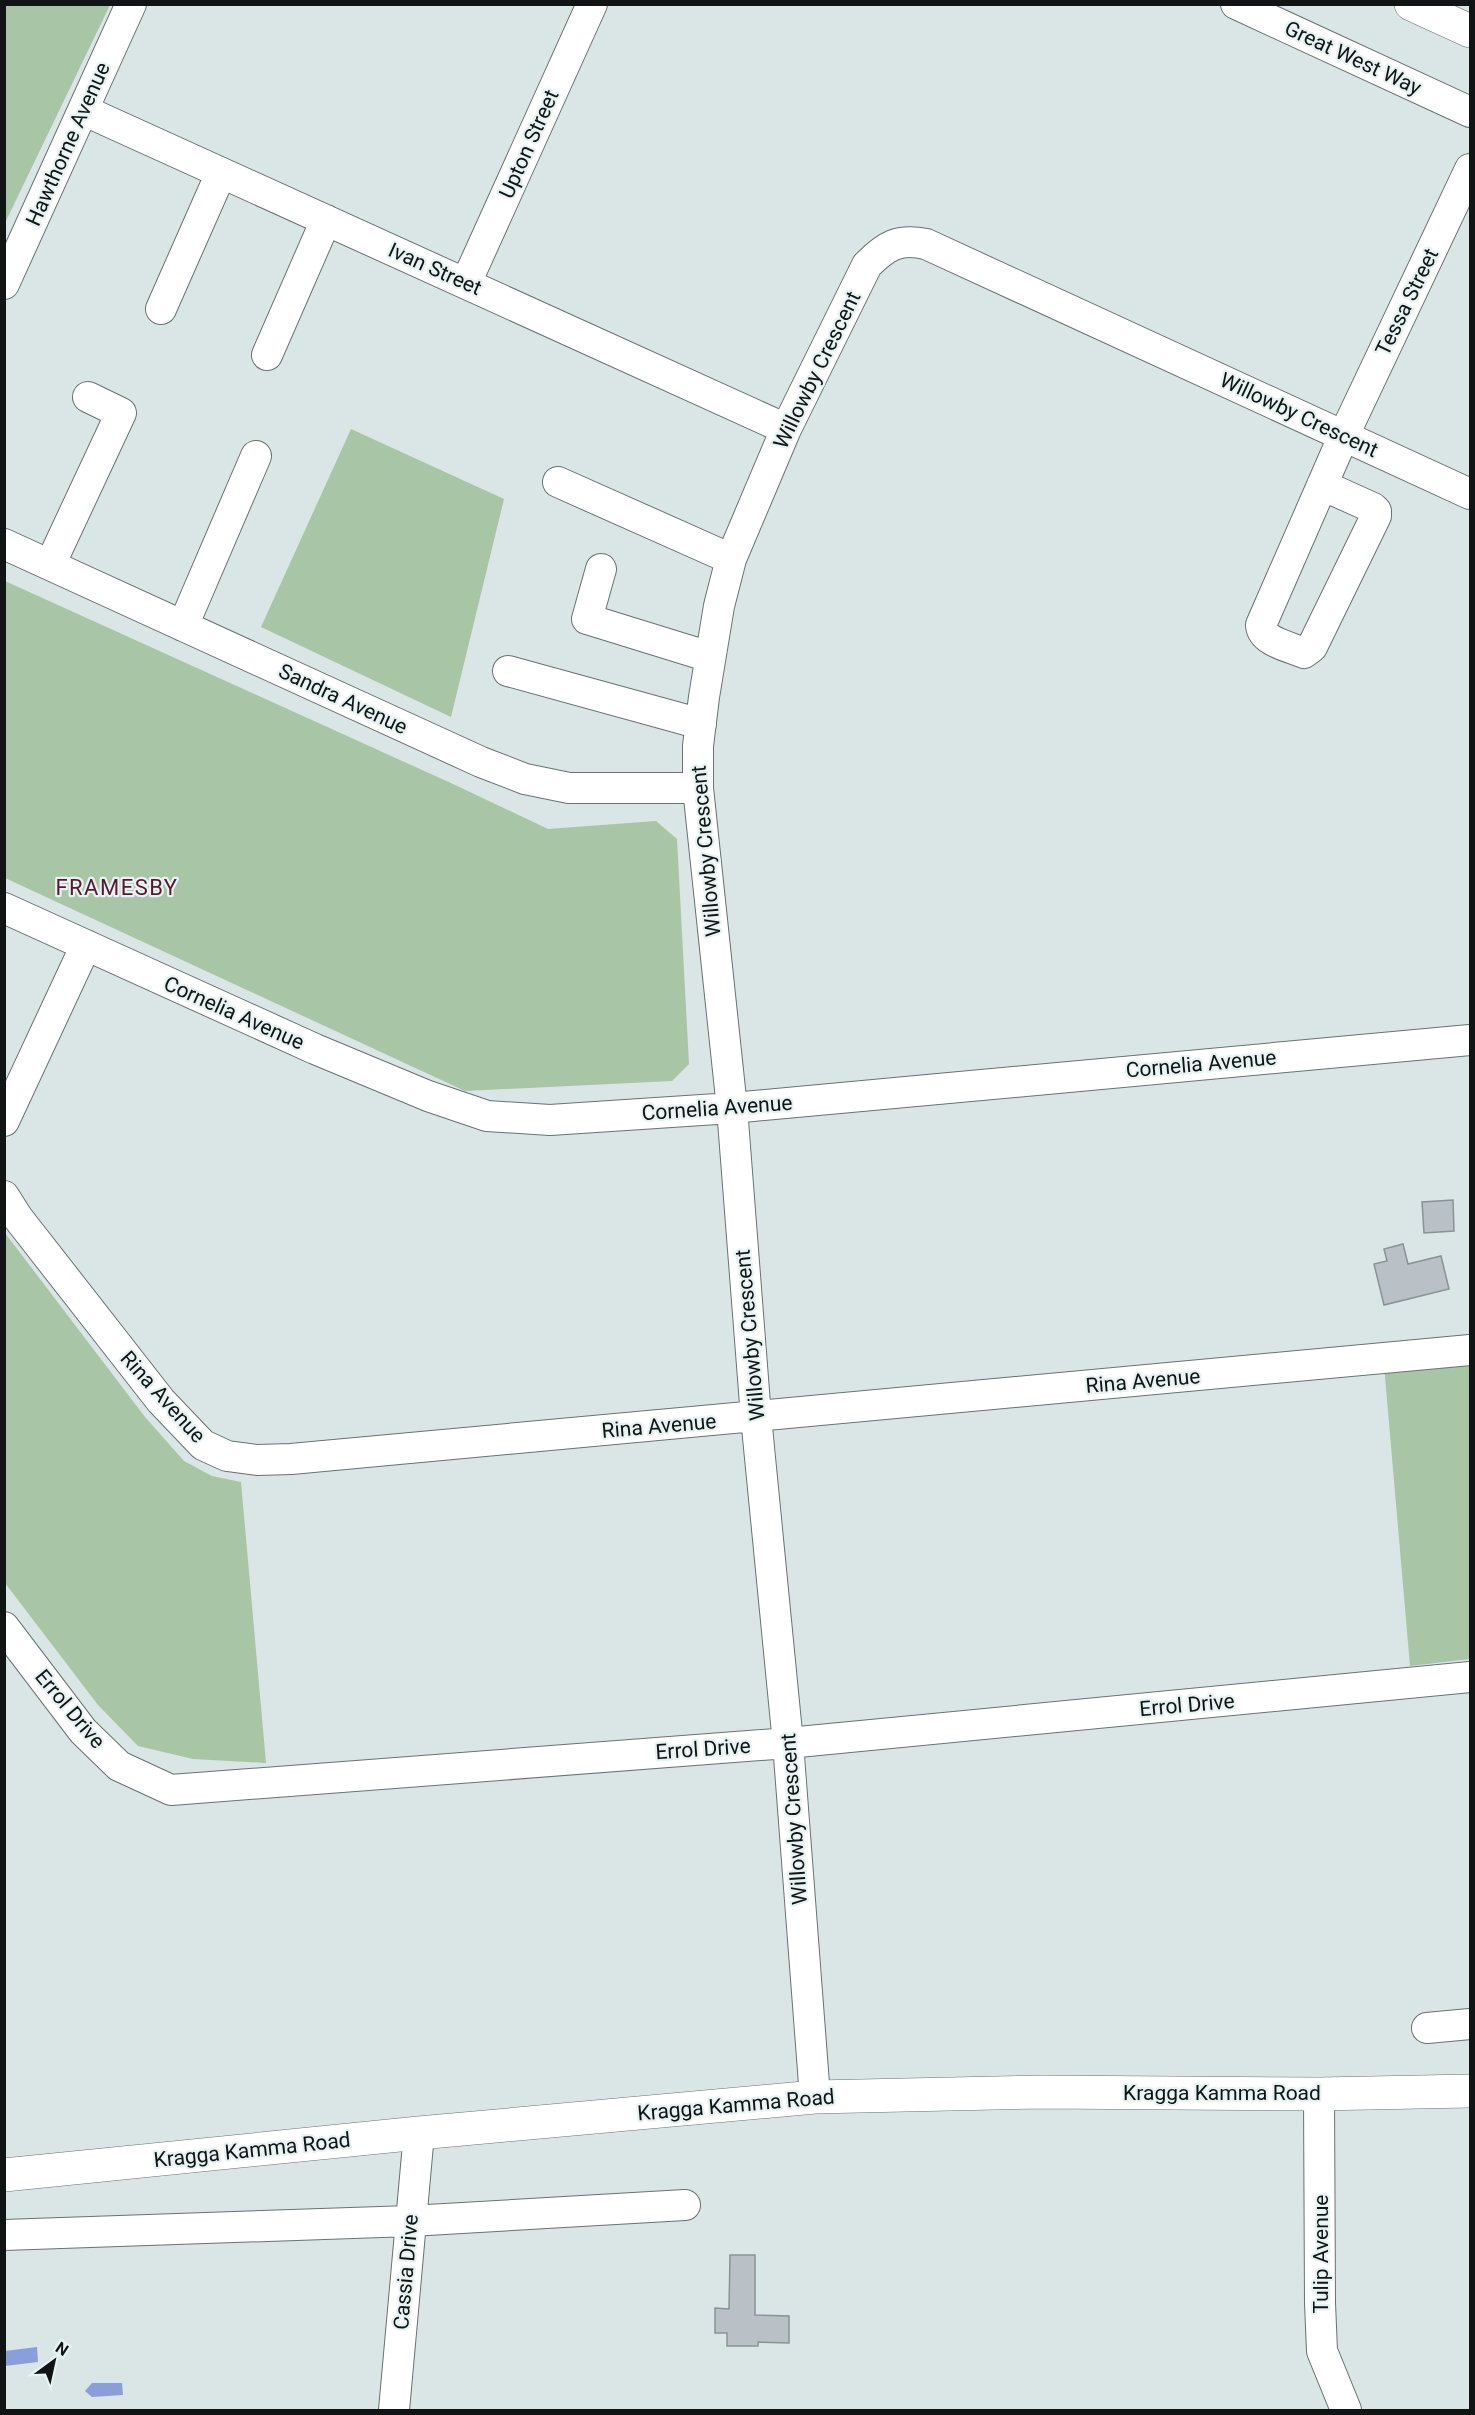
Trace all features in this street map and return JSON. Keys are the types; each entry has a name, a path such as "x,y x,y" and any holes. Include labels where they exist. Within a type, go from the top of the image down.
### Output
{"main road":[{"path":"1411,4 1470,32"},
{"name":"Kragga Kamma Road","path":"4,2175 419,2133 815,2097 1042,2092 1319,2094 1470,2091"}],"street":[{"name":"Hawthorne Avenue","path":"4,284 131,4"},
{"name":"Upton Street","path":"466,283 592,4"},
{"name":"Great West Way","path":"1236,4 1470,112"},
{"name":"Ivan Street","path":"83,110 786,429"},
{"name":"Tessa Street","path":"1322,485 1373,508 1376,516 1312,647 1304,652 1266,637 1261,632 1261,625 1322,485 1344,435 1470,169"},
{"path":"161,309 221,173"},
{"path":"267,355 326,220"},
{"name":"Willowby Crescent","path":"815,2097 788,1743 756,1417 732,1108 698,788 701,724 710,657 719,606 731,559 786,429 867,265 882,250 901,242 912,241 926,244 1470,494"},
{"path":"50,565 121,413 88,397"},
{"path":"183,626 256,456"},
{"path":"558,482 731,559"},
{"name":"Sandra Avenue","path":"4,544 481,762 525,779 569,788 698,788"},
{"path":"601,568 587,619 710,657"},
{"path":"508,671 701,724"},
{"name":"Cornelia Avenue","path":"4,908 315,1049 428,1096 487,1116 550,1120 732,1108 1470,1040"},
{"path":"4,1121 86,945"},
{"name":"Rina Avenue","path":"4,1196 18,1218 160,1401 203,1445 226,1456 257,1460 291,1459 756,1417 1470,1350"},
{"name":"Errol Drive","path":"4,1627 83,1731 119,1766 171,1790 788,1743 1470,1677"},
{"path":"1427,2028 1470,2024"},
{"name":"Tulip Avenue","path":"1319,2094 1322,2351 1346,2410"},
{"name":"Cassia Drive","path":"394,2410 419,2133"},
{"path":"4,2235 410,2221 685,2205"}],"green space":[{"path":"4,5 110,5 5,223"},
{"path":"351,429 504,499 451,717 261,627"},
{"path":"5,581 548,829 656,821 677,839 689,1064 672,1081 465,1091 5,878"},
{"path":"5,1233 145,1417 184,1461 212,1476 241,1482 266,1763 193,1759 138,1746 98,1705 5,1583"},
{"path":"1470,1358 1470,1659 1410,1666 1384,1365"}],"water":[{"path":"37,2347 38,2362 5,2366 5,2351"},
{"path":"92,2383 122,2383 123,2395 92,2397 85,2391"}],"building":[{"path":"1453,1200 1454,1231 1424,1233 1422,1202"},
{"path":"1403,1244 1408,1264 1441,1256 1449,1289 1384,1305 1374,1264 1387,1261 1384,1249"},
{"path":"730,2255 755,2255 755,2315 789,2316 789,2343 758,2342 758,2346 727,2346 727,2333 715,2333 715,2308 729,2309"}],"district":[{"name":"FRAMESBY","path":"117,887"}]}
